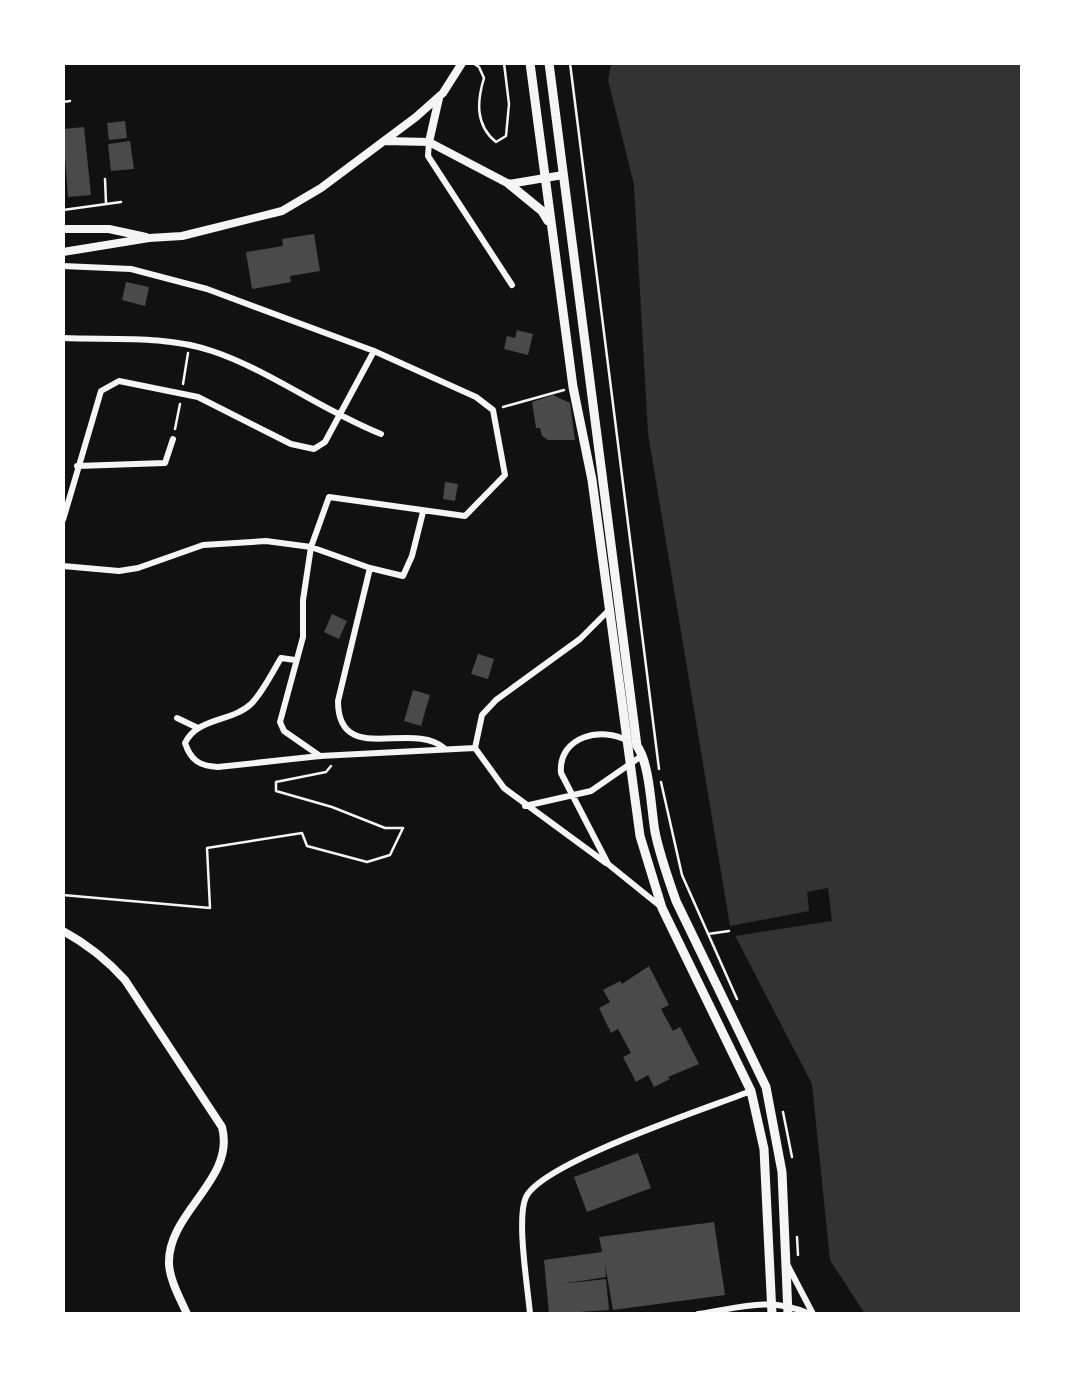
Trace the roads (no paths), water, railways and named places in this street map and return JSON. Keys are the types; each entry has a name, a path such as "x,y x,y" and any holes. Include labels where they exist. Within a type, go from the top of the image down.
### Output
{"main road":[{"path":"530,63 573,387 592,480 625,739 646,861 662,908 751,1091 764,1149 772,1314"},
{"path":"549,63 641,751 656,833 676,901 757,1062 769,1099 780,1147 788,1309"},
{"path":"509,184 542,211 552,226"}],"street":[{"path":"63,251 149,238 182,236 282,211 321,188 439,98 462,63"},
{"path":"439,98 428,156 512,285"},
{"path":"385,141 429,142 509,184 563,175"},
{"path":"63,229 109,229 149,238"},
{"path":"63,266 131,269 188,283 374,351 476,397 493,410 505,475 465,516 423,512 329,496 311,547 303,600 303,637 280,722 284,731 320,756"},
{"path":"63,338 189,344 212,351 233,359 339,418 381,435"},
{"path":"63,520 101,391 119,381 198,397 306,450 314,449 325,442 374,351"},
{"path":"77,466 165,463 173,439"},
{"path":"63,566 119,570 138,568 182,550 238,541 266,541 311,547 397,575 407,572 423,512"},
{"path":"370,568 338,701 338,717 344,728 366,739 422,737 434,739 444,748"},
{"path":"474,748 482,715 496,700 580,639 608,610"},
{"path":"295,660 281,658 250,706 198,728 185,743 195,762 205,766 320,756 474,748"},
{"path":"177,718 198,728"},
{"path":"525,806 573,796 591,791 629,765 641,751 625,739 600,732 581,739 565,753 561,763 561,773 573,796 608,864"},
{"path":"474,748 504,788 525,806 608,864 662,908"},
{"path":"63,931 82,941 112,965 125,980 218,1120 225,1144 222,1158 177,1231 169,1256 170,1274 187,1314"},
{"path":"530,1314 522,1232 523,1209 525,1198 540,1180 593,1153 751,1091"},
{"path":"786,1262 811,1314"},
{"path":"698,1314 772,1304 811,1314"}],"lane":[{"path":"472,63 479,67 484,78 477,100 483,126 496,142 506,136 509,104 504,63"},
{"path":"63,102 70,101"},
{"path":"105,179 106,204"},
{"path":"63,211 121,202"}]}
